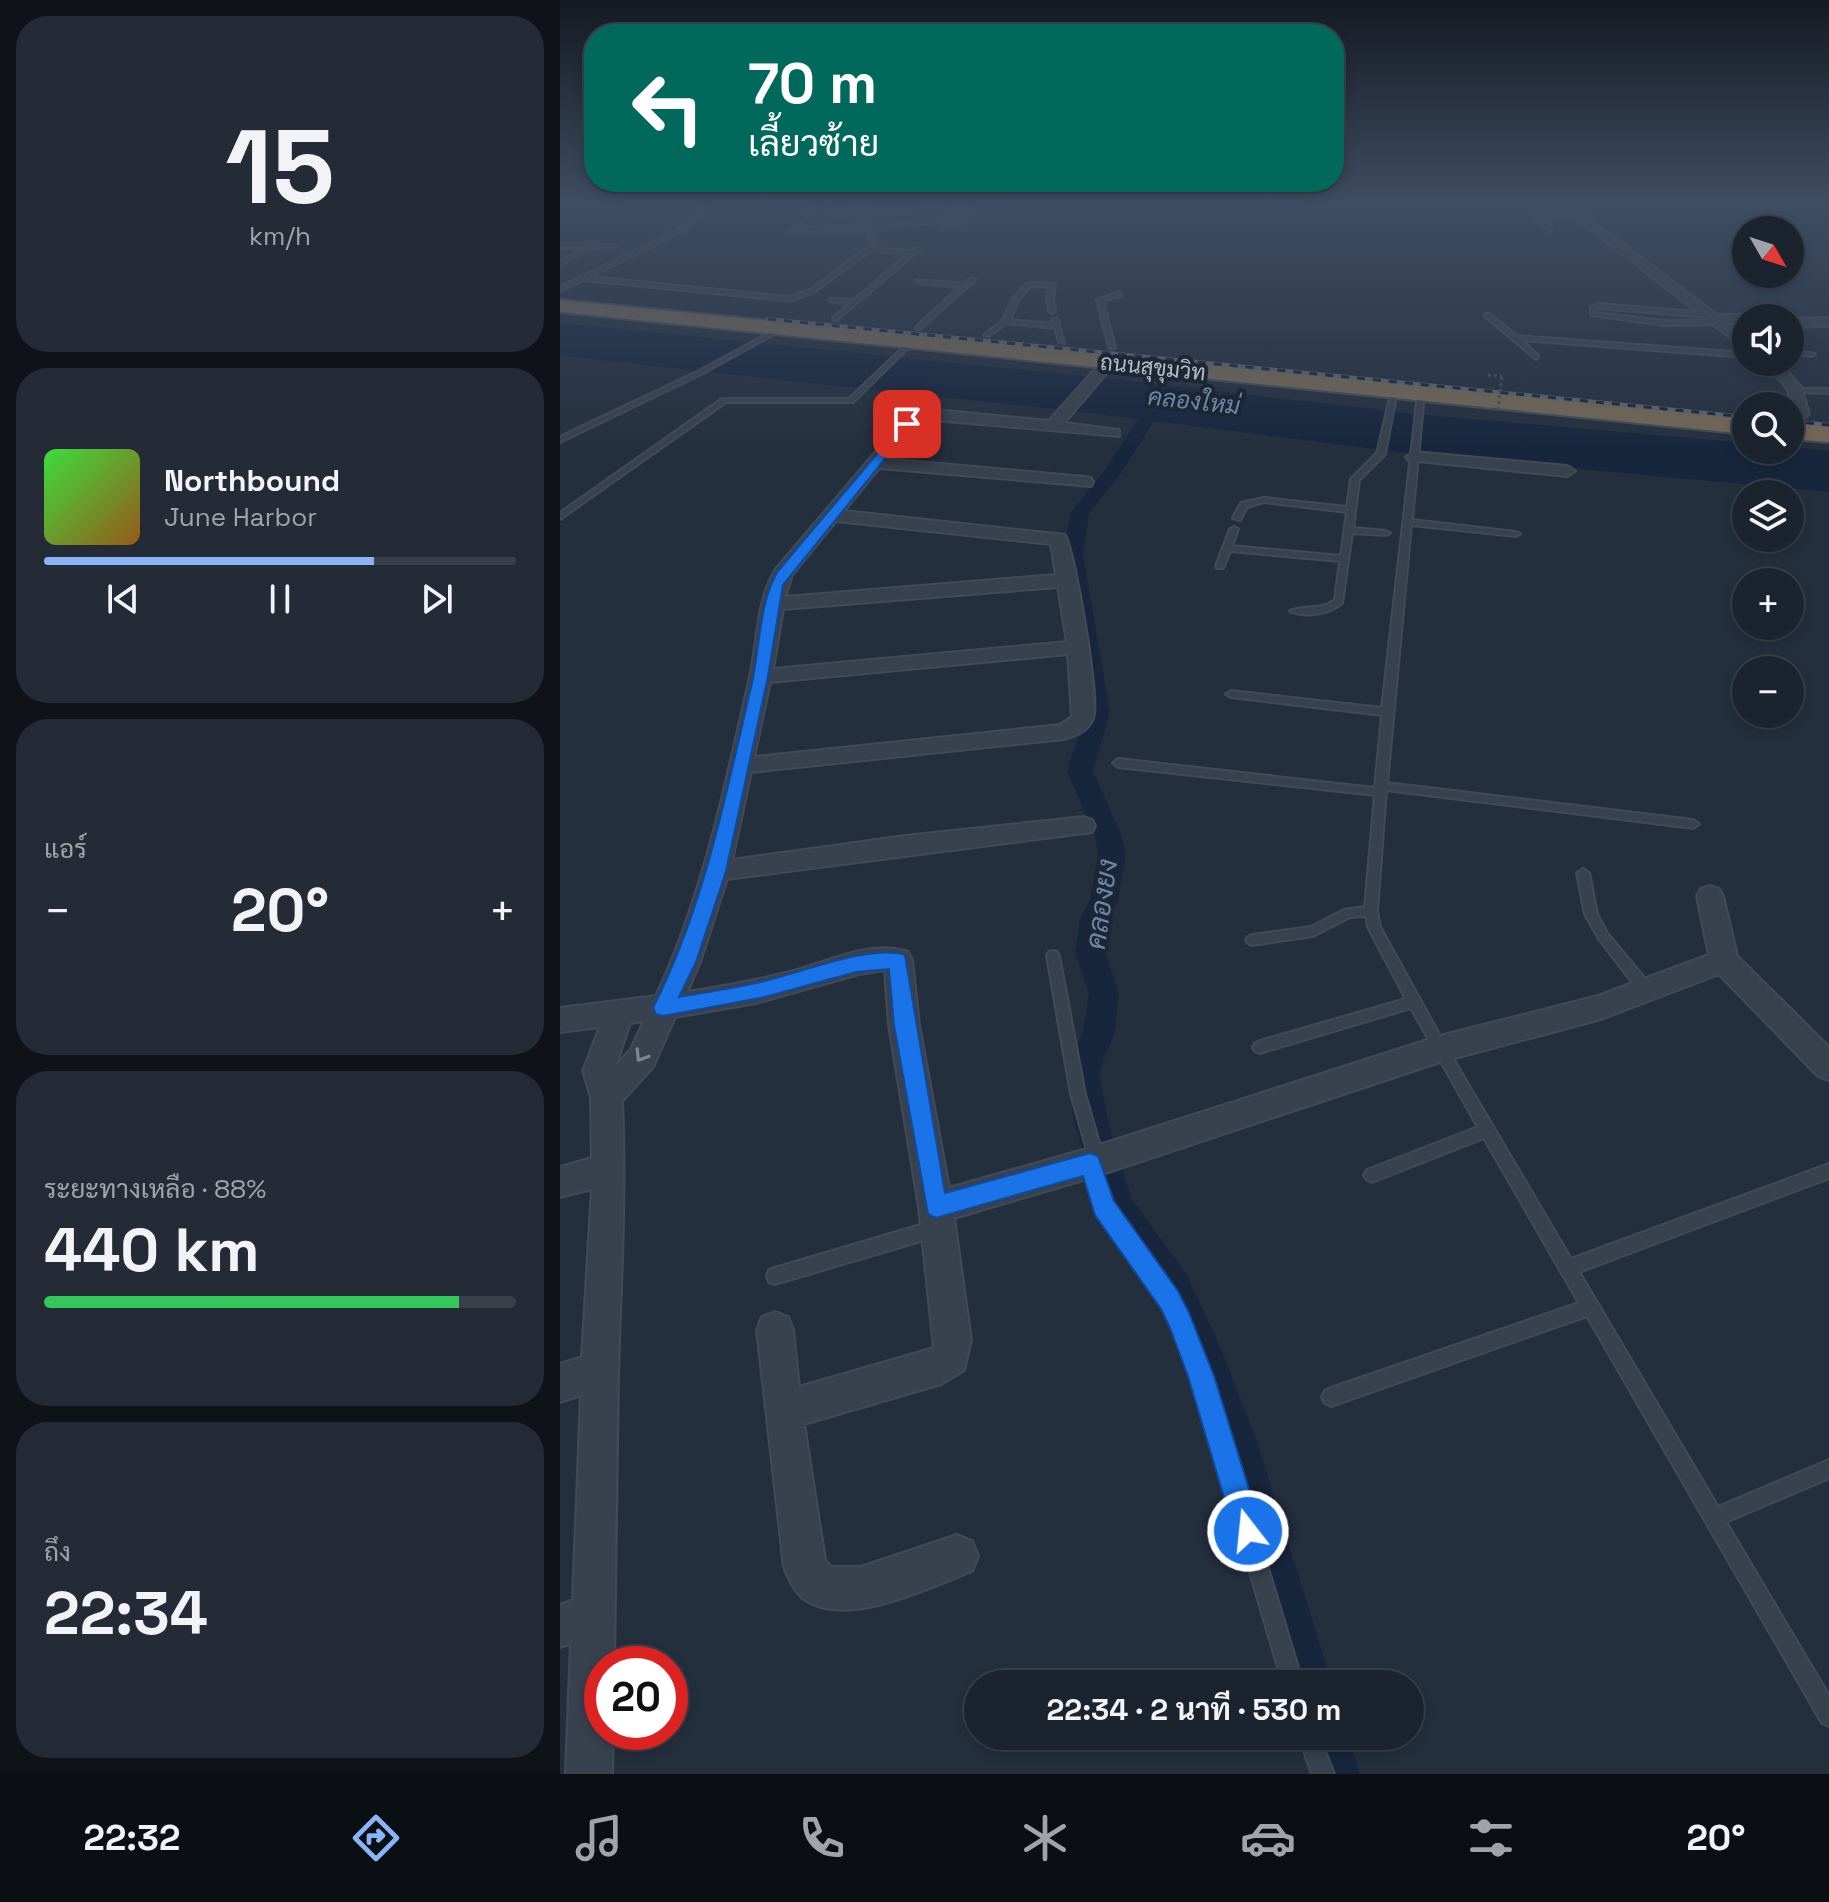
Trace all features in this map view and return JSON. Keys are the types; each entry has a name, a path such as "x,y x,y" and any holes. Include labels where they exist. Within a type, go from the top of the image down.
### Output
{"highway":[{"name":"ถนนสุขุมวิท","path":"560,291 833,310 910,341 996,328 1060,334 1107,360 1420,400 1732,425"},
{"name":"ถนนสุขุมวิท","path":"560,306 773,333 910,341 1107,360 1732,408"},
{"path":"1804,413 1829,417"},
{"path":"1804,418 1829,434"}],"street":[{"path":"1672,287 1732,332"},
{"path":"1710,316 1732,317"},
{"path":"1804,323 1829,322"},
{"path":"1056,422 1107,360"},
{"path":"606,1097 642,1058 686,962 717,871 761,676 773,604 783,573 907,424 923,416 1056,422 1113,433"},
{"path":"1414,456 1567,471"},
{"path":"875,463 1085,482"},
{"path":"739,766 1064,732 1077,726 1083,717 1078,647 1062,543 1052,536 832,515"},
{"path":"773,604 1068,580"},
{"path":"761,676 1078,647"},
{"path":"717,871 905,845 1083,826"},
{"path":"1710,896 1724,961 1829,1067"},
{"path":"560,1020 620,1012 667,1000 765,989 856,964 898,960 904,1025 937,1217 953,1340 951,1357 947,1362 783,1411"},
{"path":"937,1217 1101,1159 1440,1049 1601,1007 1724,961"},
{"path":"589,1774 578,1619 600,1370 609,1169 606,1097 598,1071 620,1012"},
{"path":"560,1182 609,1169"},
{"path":"775,1330 805,1567 811,1578 834,1590 857,1588 957,1556"},
{"path":"560,1383 600,1370"}],"lane":[{"path":"664,287 787,300 818,287"},
{"path":"833,310 857,302 874,287"},
{"path":"560,517 724,400 851,401 965,287"},
{"path":"996,328 1027,287"},
{"path":"1053,287 1050,298 1060,334"},
{"path":"1107,360 1100,300 1119,294"},
{"path":"833,310 857,302"},
{"path":"1598,306 1710,316 1683,323 1593,314 1594,307 1598,306"},
{"path":"1651,306 1710,316"},
{"path":"1681,314 1683,323"},
{"path":"1487,315 1536,357"},
{"path":"562,437 701,372 773,333"},
{"path":"1516,338 1732,354"},
{"path":"1804,353 1812,354"},
{"path":"1804,406 1829,391"},
{"path":"1295,611 1334,606 1339,601 1355,479 1381,454 1392,397"},
{"path":"1420,400 1387,712 1371,911 1384,951 1413,1002 1829,1716"},
{"path":"1237,518 1244,505 1264,500 1351,510"},
{"path":"1407,522 1516,534"},
{"path":"1220,566 1234,529"},
{"path":"1348,530 1386,533"},
{"path":"1227,548 1344,559"},
{"path":"1231,694 1387,712"},
{"path":"1118,763 1693,824"},
{"path":"1583,873 1591,914 1647,991"},
{"path":"1252,940 1313,931 1348,913 1371,911"},
{"path":"1053,956 1078,1094 1101,1159 1104,1207 1170,1300 1181,1322 1205,1388 1289,1670"},
{"path":"1260,1047 1413,1002"},
{"path":"1372,1175 1486,1130"},
{"path":"1567,1269 1829,1171"},
{"path":"775,1276 937,1217"},
{"path":"1331,1397 1590,1307"},
{"path":"1715,1518 1829,1469"},
{"path":"1314,1750 1323,1774"}],"path":[{"path":"1488,375 1502,376 1498,410"}],"water":[{"name":"คลองใหม่","path":"560,323 1116,379 1414,414 1732,442 1732,464 1804,464 1804,448 1829,451 1829,492 1804,490 1804,480 1732,480 1732,483 1407,453 1090,413 560,356"}],"waterway":[{"name":"คลองยง","path":"1161,397 1112,473 1080,512 1073,555 1098,712 1080,771 1108,835 1112,855 1104,901 1094,918 1090,952 1104,993 1099,1031 1083,1072 1091,1121 1116,1206 1174,1288 1236,1441 1304,1670"},
{"name":"คลองยง","path":"1328,1750 1335,1774"}],"railway":[{"path":"768,319 1732,416"},
{"path":"1804,422 1829,425"}],"route":[{"path":"907,424 783,573 777,585 761,676 717,871 686,962 663,1008 765,989 856,964 898,960 901,964 904,1025 936,1207 1090,1163 1104,1207 1129,1247 1170,1300 1181,1322 1201,1376 1248,1531"}]}
